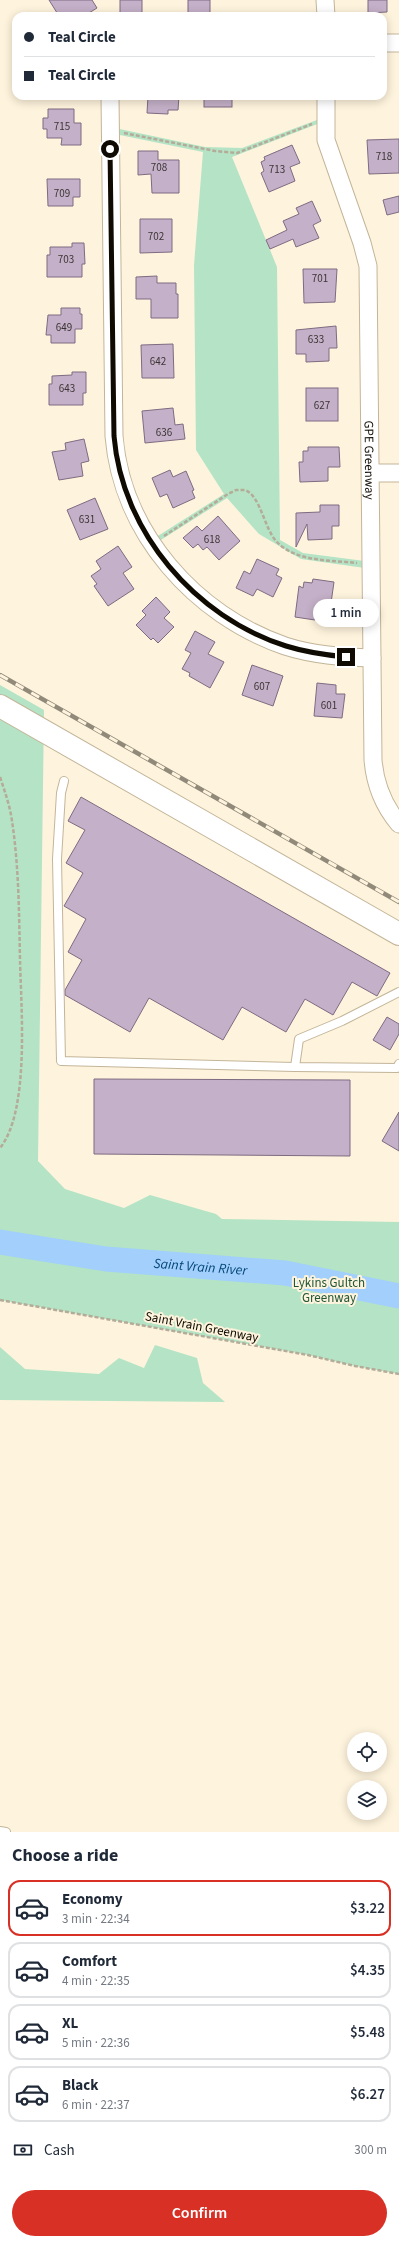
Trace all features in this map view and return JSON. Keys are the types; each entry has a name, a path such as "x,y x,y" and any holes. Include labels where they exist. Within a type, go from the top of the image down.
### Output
{"street":[{"path":"325,0 326,12"},
{"path":"387,43 399,43"},
{"path":"110,100 115,445 124,486 134,513 152,544 176,575 203,600 221,614 250,631 298,649 346,657 372,658"},
{"name":"GPE Greenway","path":"326,100 325,118 328,148 362,243 368,266 372,473 372,658 375,776 383,800 399,824"},
{"path":"372,473 399,473"},
{"path":"0,706 399,934"}],"lane":[{"path":"64,781 61,793 57,859 61,1061 397,1068 399,1064"},
{"path":"295,1067 299,1039 342,1021 399,992"},
{"path":"0,1831 6,1832"}],"path":[{"path":"110,130 205,150 238,153 325,118"},
{"path":"152,544 228,494 243,490 252,494 274,538 286,548 302,555 319,559 372,565"},
{"path":"0,777 12,819 17,874 21,1012 21,1062 17,1102 10,1132 0,1148"},
{"name":"Saint Vrain Greenway","path":"0,1300 308,1355 399,1374"}],"green space":[{"path":"325,117 325,121 232,157 277,267 280,540 303,553 372,562 372,569 301,559 259,534 227,498 153,545 150,541 224,494 196,450 194,265 203,152 110,133 110,127 205,147 242,148"},
{"name":"Lykins Gultch Greenway","path":"0,685 44,710 38,1161 65,1189 124,1208 150,1195 216,1214 222,1219 399,1222 399,1374 308,1355 0,1300"},
{"path":"155,1345 197,1358 203,1383 225,1402 0,1400 0,1347 25,1369 99,1374 119,1358 144,1368"}],"building":[{"path":"49,0 92,0 97,8 90,12 56,12"},
{"path":"120,0 142,0 142,12 120,12"},
{"path":"188,0 210,0 210,12 188,12"},
{"path":"368,0 387,0 387,12 368,12"},
{"path":"148,100 179,100 178,110 168,110 168,114 147,113"},
{"path":"204,100 232,100 232,107 204,107"},
{"path":"48,109 74,109 74,123 81,123 81,145 61,145 62,138 47,138 47,129 43,129 43,118 48,118"},
{"path":"399,139 399,173 369,174 367,140"},
{"path":"292,145 300,163 290,167 295,181 269,192 261,173 264,171 261,162 265,160 264,157"},
{"path":"138,151 158,151 158,160 179,160 179,193 152,193 151,174 138,175"},
{"path":"47,179 80,179 80,197 73,197 73,206 48,206"},
{"path":"399,196 399,212 387,215 383,200"},
{"path":"312,201 321,221 313,225 319,238 296,247 293,239 270,249 266,240 287,230 283,221 299,214 296,208"},
{"path":"140,219 172,219 172,252 140,253"},
{"path":"72,243 84,243 85,264 82,264 82,277 47,277 47,255 50,255 50,247 72,247"},
{"path":"303,269 337,269 335,302 304,303"},
{"path":"157,276 157,283 176,283 176,294 178,294 178,318 151,318 151,299 136,299 136,277"},
{"path":"61,308 80,308 80,314 82,314 82,329 75,329 75,343 51,343 51,335 46,335 48,315 61,315"},
{"path":"336,326 337,348 329,348 329,361 306,362 306,354 296,354 296,330"},
{"path":"173,344 174,378 142,378 141,345"},
{"path":"72,372 86,372 86,393 83,393 83,405 49,405 49,384 52,384 52,376 72,375"},
{"path":"306,388 338,388 338,421 306,421"},
{"path":"173,408 175,425 183,424 185,439 145,443 142,411"},
{"path":"84,439 89,461 81,463 83,476 59,480 52,452 66,450 65,443"},
{"path":"308,447 339,447 340,467 328,467 328,481 300,482 299,462 303,462 303,451 308,451"},
{"path":"170,470 173,477 186,471 194,490 192,491 195,498 173,508 167,494 160,497 152,478"},
{"path":"95,498 108,529 80,540 67,510"},
{"path":"320,505 339,505 339,526 332,526 332,539 308,540 307,524 296,547 296,513 320,512"},
{"path":"218,516 240,541 219,560 207,547 203,550 198,544 193,548 183,538 197,526 202,531"},
{"path":"118,546 132,567 123,573 134,589 108,606 94,586 97,584 91,576 101,569 96,561"},
{"path":"257,559 279,569 276,575 282,578 273,597 257,589 253,596 236,588 244,571 250,574"},
{"path":"313,579 334,582 330,610 316,608 315,620 295,617 299,586 303,588 304,582 312,583"},
{"path":"156,597 170,612 164,618 174,627 158,643 153,638 151,640 136,625 146,615 142,611"},
{"path":"195,631 215,642 208,654 224,662 210,688 189,676 190,673 182,669 191,653 185,650"},
{"path":"252,665 283,676 273,706 242,695"},
{"path":"317,683 336,685 336,694 345,694 342,718 314,716"},
{"path":"81,797 390,973 377,996 352,982 333,1015 305,999 286,1032 242,1007 223,1040 149,998 130,1032 65,995 65,990 82,960 68,952 86,919 64,906 83,873 66,863 85,830 68,821"},
{"path":"387,1017 399,1024 399,1034 390,1050 373,1040"},
{"path":"94,1079 350,1080 350,1156 94,1154"},
{"path":"399,1112 399,1151 382,1141"}],"waterway":[{"name":"Saint Vrain River","path":"0,1242 106,1259 285,1273 399,1296"}],"railway":[{"path":"0,675 399,902"}],"route":[{"path":"110,149 114,436 119,471 134,513 152,544 176,575 211,607 221,614 236,624 285,646 346,657"}]}
